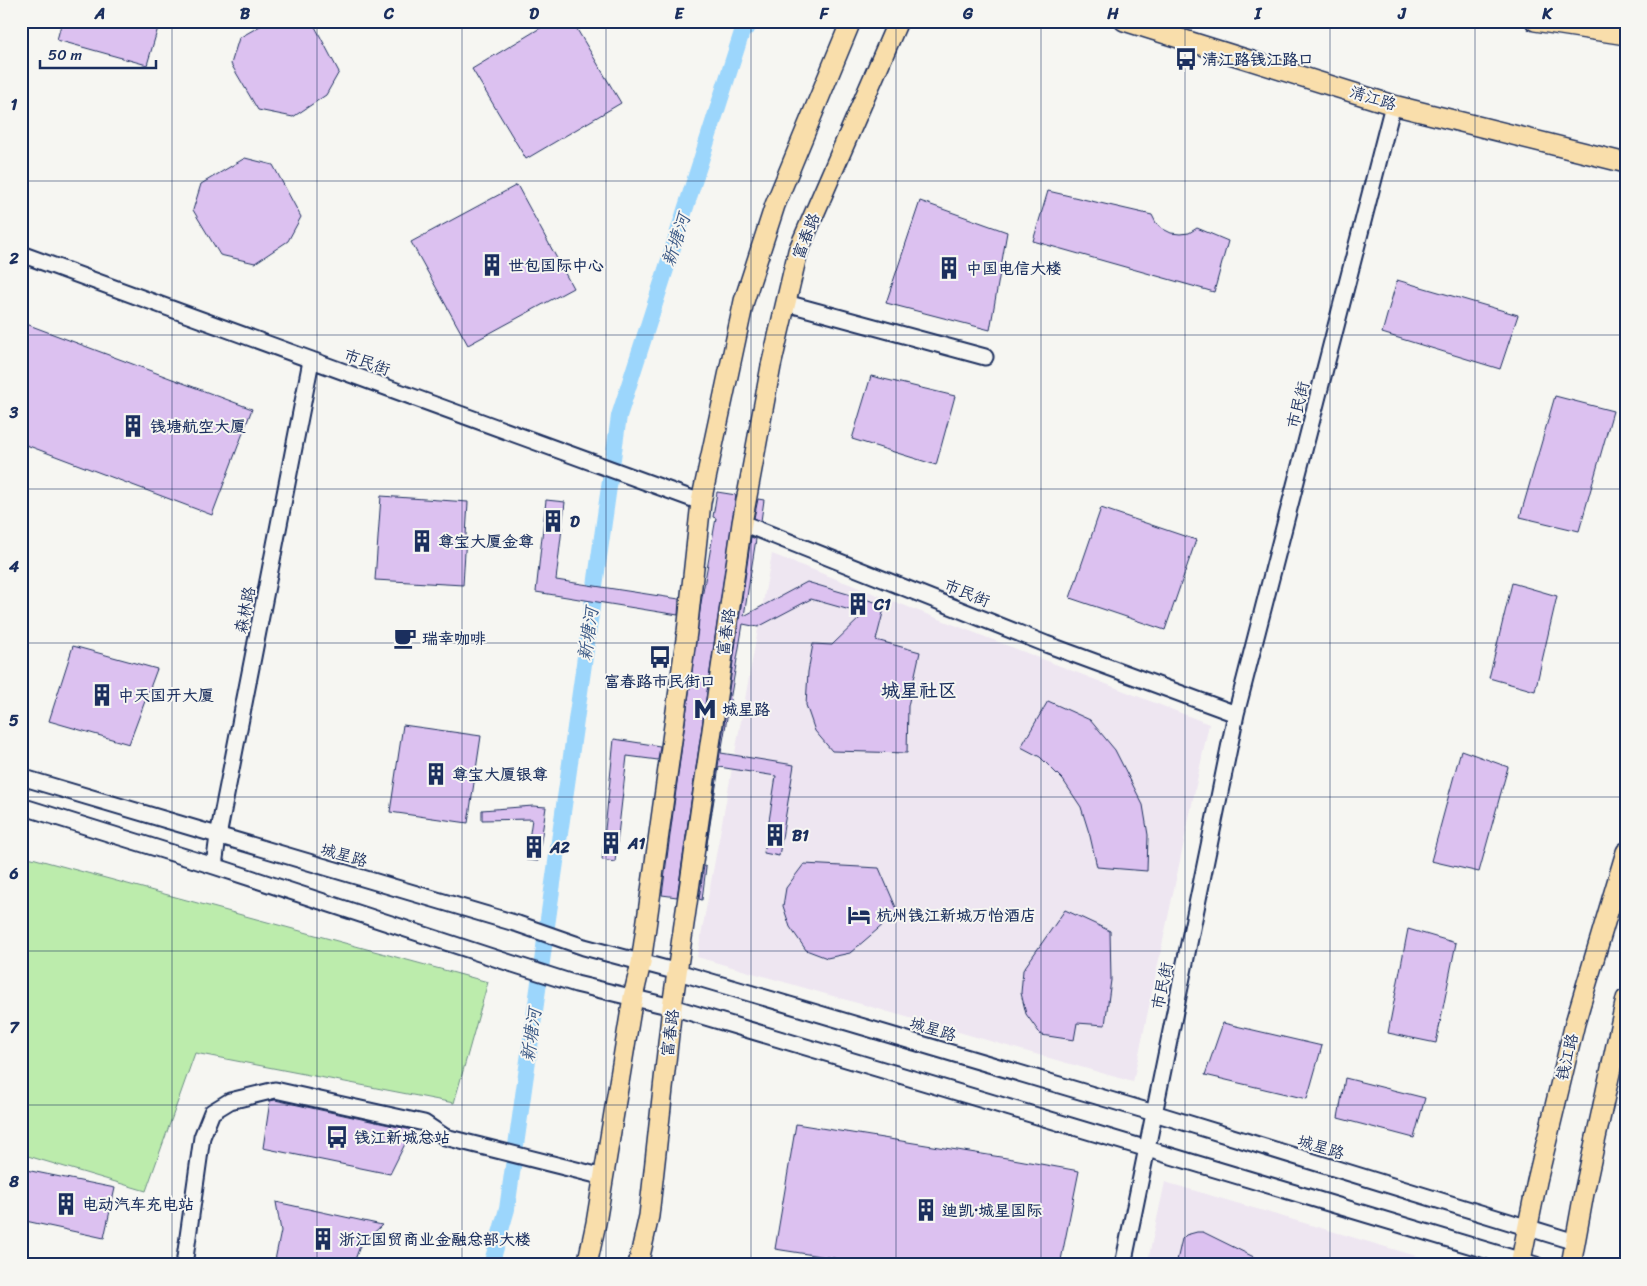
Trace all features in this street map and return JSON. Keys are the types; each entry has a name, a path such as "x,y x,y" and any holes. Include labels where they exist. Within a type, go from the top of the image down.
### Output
{"main road":[{"path":"587,1265 604,1177 633,997 641,963 687,632 701,502 744,301 775,205 851,21"},
{"name":"富春路","path":"638,1265 649,1216 672,1007 742,523 771,366 798,251 898,21"},
{"name":"清江路","path":"1124,21 1393,105 1626,163"},
{"path":"1538,22 1626,35"},
{"name":"钱江路","path":"1525,1263 1527,1228 1575,1023 1626,852"},
{"path":"1571,1265 1584,1193 1621,1039 1626,999"}],"street":[{"name":"市民街","path":"1124,1265 1236,714 1393,105"},
{"name":"市民街","path":"21,254 701,502"},
{"path":"786,303 985,357"},
{"name":"森林路","path":"214,866 218,836 311,360"},
{"name":"市民街","path":"742,523 1046,644 1236,714"},
{"name":"城星路","path":"21,777 518,924 584,947 678,972 1154,1114 1575,1242"},
{"path":"21,806 214,866 576,984 672,1007 1525,1263"},
{"path":"184,1265 202,1137 212,1112 230,1101 275,1090 424,1122 445,1137 604,1177"}],"shaded area":[{"path":"772,554 1209,724 1133,1082 697,957"},
{"path":"1165,1182 1430,1260 1430,1265 1147,1265"}],"green space":[{"path":"21,855 488,982 454,1103 195,1053 146,1191 21,1154"}],"building":[{"path":"62,21 160,21 147,65 57,40"},
{"path":"269,21 312,21 339,72 326,95 293,117 258,110 231,64 239,38"},
{"path":"552,21 572,21 621,103 526,159 472,69"},
{"path":"245,158 273,165 301,217 288,241 255,263 220,255 193,210 201,184"},
{"name":"世包国际中心","path":"517,185 573,288 468,345 411,242"},
{"path":"1048,191 1152,215 1156,223 1171,233 1189,233 1197,228 1228,241 1214,292 1033,241"},
{"name":"中国电信大楼","path":"920,201 1007,232 990,330 886,303"},
{"path":"1397,280 1518,315 1500,369 1382,333"},
{"name":"钱塘航空大厦","path":"21,322 252,409 212,515 21,443"},
{"path":"871,376 955,396 936,465 852,439"},
{"path":"1555,396 1613,411 1579,531 1520,517"},
{"path":"717,492 736,495 677,897 662,895 701,603 716,518 713,517"},
{"name":"尊宝大厦金尊","path":"381,496 468,502 463,585 375,580"},
{"path":"758,499 764,500 761,521 754,518"},
{"path":"546,500 565,502 556,580 679,599 678,615 536,592"},
{"path":"1101,508 1196,540 1165,630 1070,598"},
{"path":"751,537 756,539 744,616 807,582 885,605 876,640 920,652 908,706 907,753 832,751 815,731 806,705 808,672 813,644 832,645 864,614 811,599 758,627 743,624 721,753 794,765 779,856 764,853 776,776 719,767 706,850"},
{"path":"1512,583 1557,596 1535,691 1489,678"},
{"name":"中天国开大厦","path":"73,646 157,669 129,744 49,721"},
{"path":"1048,701 1090,720 1115,750 1143,805 1148,835 1147,871 1097,867 1081,807 1063,780 1040,757 1021,747"},
{"name":"尊宝大厦银尊","path":"403,725 481,736 468,823 390,812"},
{"path":"614,739 660,746 658,760 627,756 615,862 602,860"},
{"path":"1461,750 1508,767 1479,872 1431,861"},
{"path":"533,806 546,807 538,861 526,860 532,819 482,820 482,810"},
{"path":"804,864 879,868 898,912 850,953 827,958 806,950 790,927 783,906 786,888"},
{"path":"704,866 706,867 702,900 699,899"},
{"path":"1065,910 1110,931 1111,980 1105,1025 1077,1023 1074,1040 1041,1035 1026,1014 1021,993 1023,970"},
{"path":"1408,929 1456,943 1436,1043 1388,1033"},
{"path":"1223,1023 1322,1046 1307,1099 1205,1075"},
{"path":"1345,1078 1425,1098 1414,1138 1338,1118"},
{"name":"钱江新城总站","path":"275,1100 412,1130 390,1174 263,1148 270,1101"},
{"name":"迪凯·城星国际","path":"796,1124 1079,1171 1060,1265 878,1265 775,1249"},
{"name":"电动汽车充电站","path":"21,1169 115,1188 104,1238 21,1220"},
{"name":"浙江国贸商业金融总部大楼","path":"276,1202 382,1225 360,1246 353,1265 274,1265 281,1231"},
{"path":"1203,1232 1270,1265 1176,1265 1182,1239 1186,1235"}],"waterway":[{"name":"新塘河","path":"491,1265 507,1209 619,416 742,32 754,21"}],"place":[{"name":"清江路钱江路口","path":"1186,59"},
{"name":"世包国际中心","path":"492,265"},
{"name":"中国电信大楼","path":"949,268"},
{"name":"钱塘航空大厦","path":"133,426"},
{"name":"D","path":"553,521"},
{"name":"尊宝大厦金尊","path":"422,541"},
{"name":"C1","path":"858,604"},
{"name":"瑞幸咖啡","path":"405,638"},
{"name":"富春路市民街口","path":"660,657"},
{"name":"中天国开大厦","path":"102,695"},
{"name":"城星路","path":"705,709"},
{"name":"尊宝大厦银尊","path":"436,774"},
{"name":"B1","path":"775,835"},
{"name":"A1","path":"611,843"},
{"name":"A2","path":"534,847"},
{"name":"杭州钱江新城万怡酒店","path":"859,915"},
{"name":"钱江新城总站","path":"337,1137"},
{"name":"电动汽车充电站","path":"66,1204"},
{"name":"迪凯·城星国际","path":"926,1210"},
{"name":"浙江国贸商业金融总部大楼","path":"323,1239"}],"district":[{"name":"城星社区","path":"919,690"}]}
